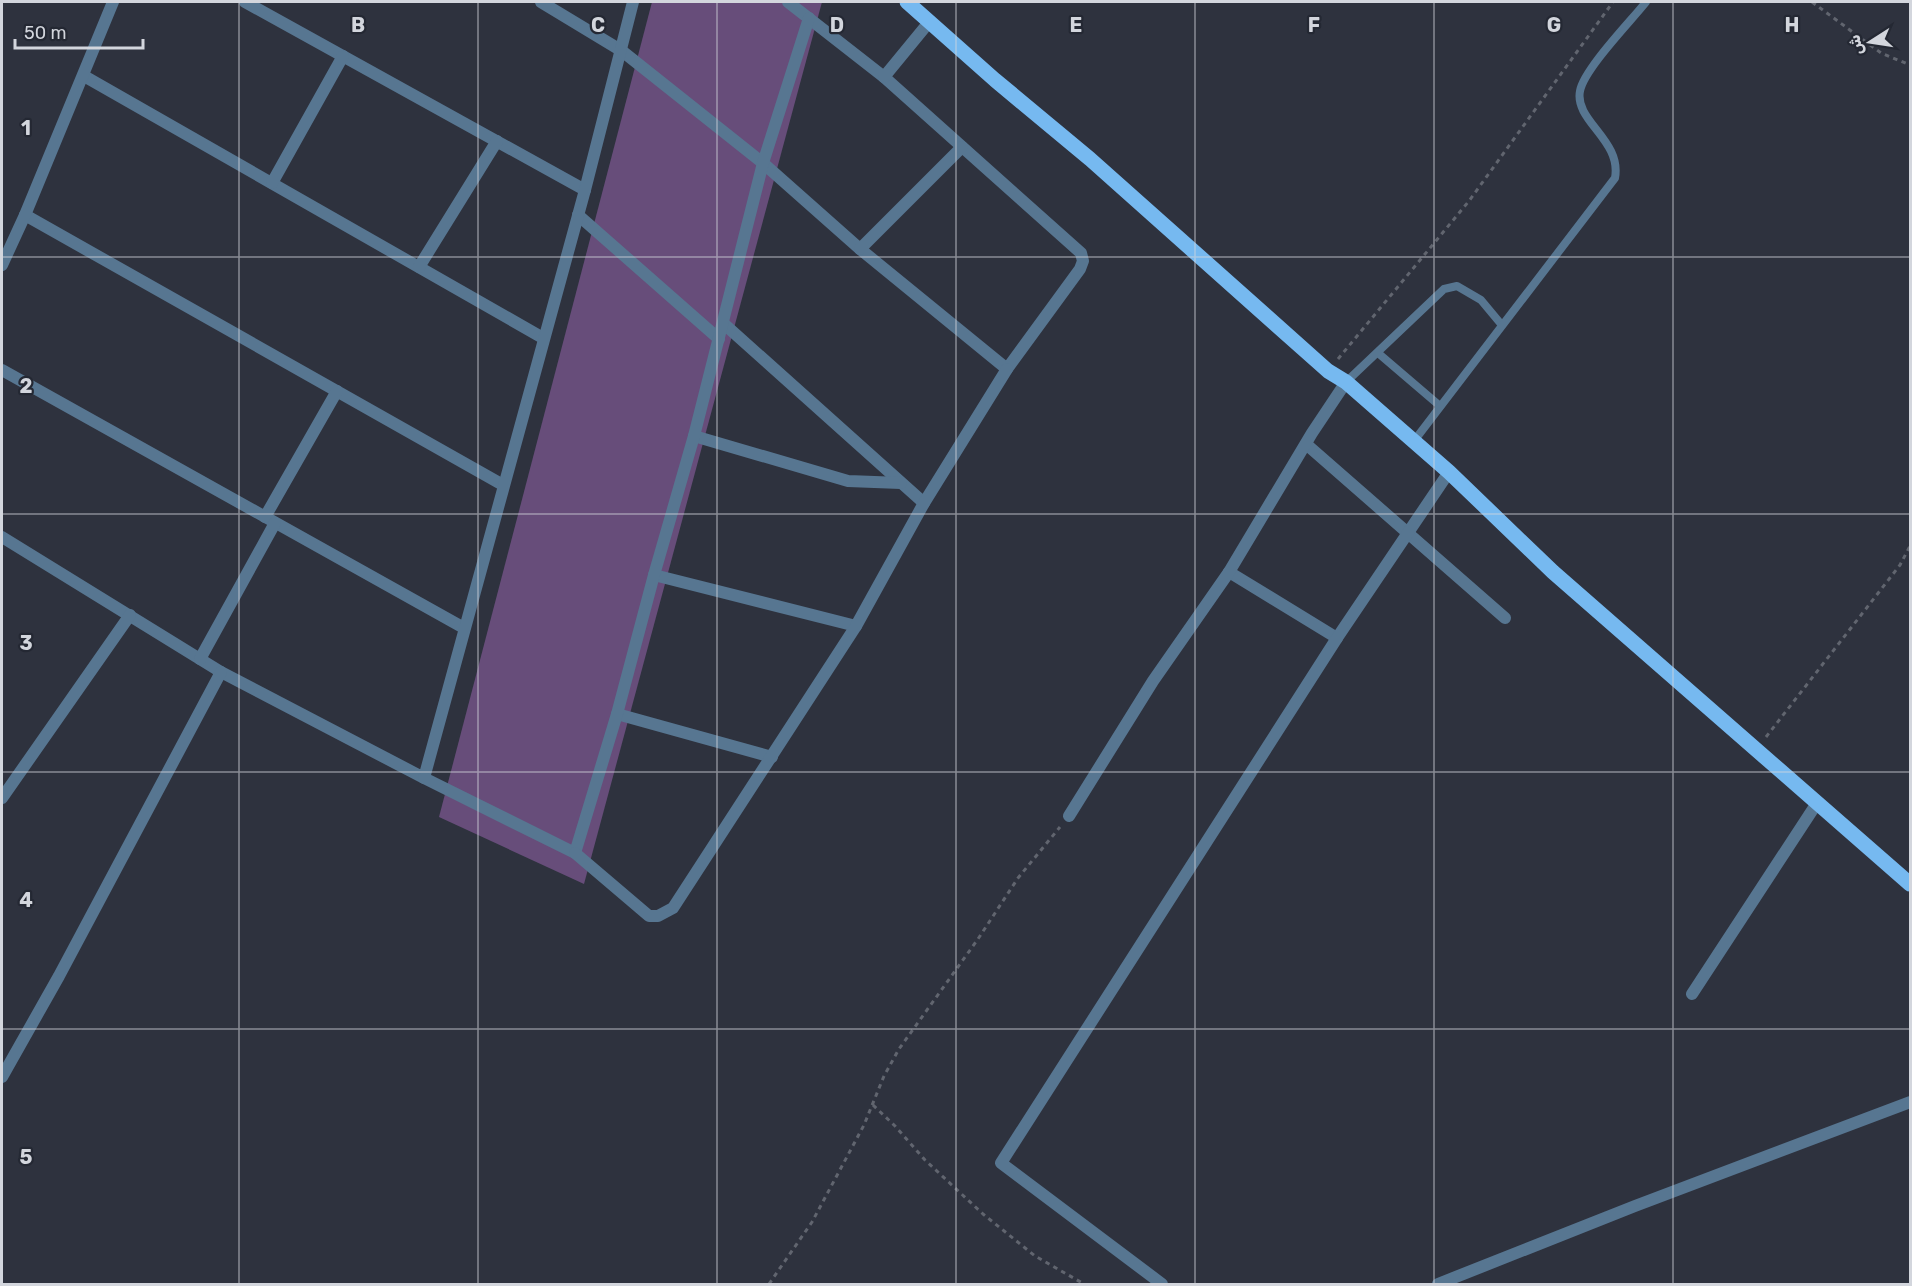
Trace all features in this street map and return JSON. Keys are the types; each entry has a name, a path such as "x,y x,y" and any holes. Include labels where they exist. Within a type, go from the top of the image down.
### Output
{"main road":[{"path":"907,2 995,80 1090,159 1328,371 1346,382 1414,441 1553,572 1911,884"}],"street":[{"path":"2,265 84,76 113,2"},
{"path":"244,2 585,190"},
{"path":"541,2 622,51 764,163 860,249 1007,369"},
{"path":"424,778 585,190 633,2"},
{"path":"2,537 221,672 574,854 649,916 658,916 666,912 678,902 855,626 924,503 1007,369 1080,269 1083,261 1081,253 884,77 788,2"},
{"path":"574,854 617,714 694,436 764,163 809,18"},
{"path":"884,77 930,21"},
{"path":"272,183 343,56"},
{"path":"84,76 543,338"},
{"path":"419,267 497,141"},
{"path":"860,249 962,147"},
{"path":"25,215 503,485"},
{"path":"578,215 719,339"},
{"path":"723,323 924,503"},
{"path":"2,370 464,628"},
{"path":"1069,816 1153,681 1229,572 1346,382"},
{"path":"200,659 337,391"},
{"path":"694,436 848,481 901,483"},
{"path":"1306,444 1505,618"},
{"path":"1162,1284 1001,1163 1337,638 1449,472"},
{"path":"1229,572 1337,638"},
{"path":"654,575 855,626"},
{"path":"2,798 130,615"},
{"path":"2,1077 59,976 221,672"},
{"path":"617,714 772,757"},
{"path":"1692,994 1817,803"},
{"path":"1438,1284 1635,1206 1911,1102"}],"lane":[{"path":"1414,441 1615,178 1617,166 1607,142 1584,114 1579,92 1587,74 1646,2"},
{"path":"1346,382 1444,289 1457,286 1481,300 1502,324"},
{"path":"1378,353 1440,406"}],"path":[{"path":"1328,371 1469,201 1613,2"},
{"path":"1812,2 1881,53 1911,65"},
{"path":"1756,750 1900,565 1911,546"},
{"path":"769,1284 812,1222 873,1105 884,1076 899,1049 978,939 1018,878 1069,816"},
{"path":"873,1105 925,1160 983,1214 1035,1256 1084,1284"}],"shaded area":[{"path":"652,2 822,2 584,884 439,817"}]}
